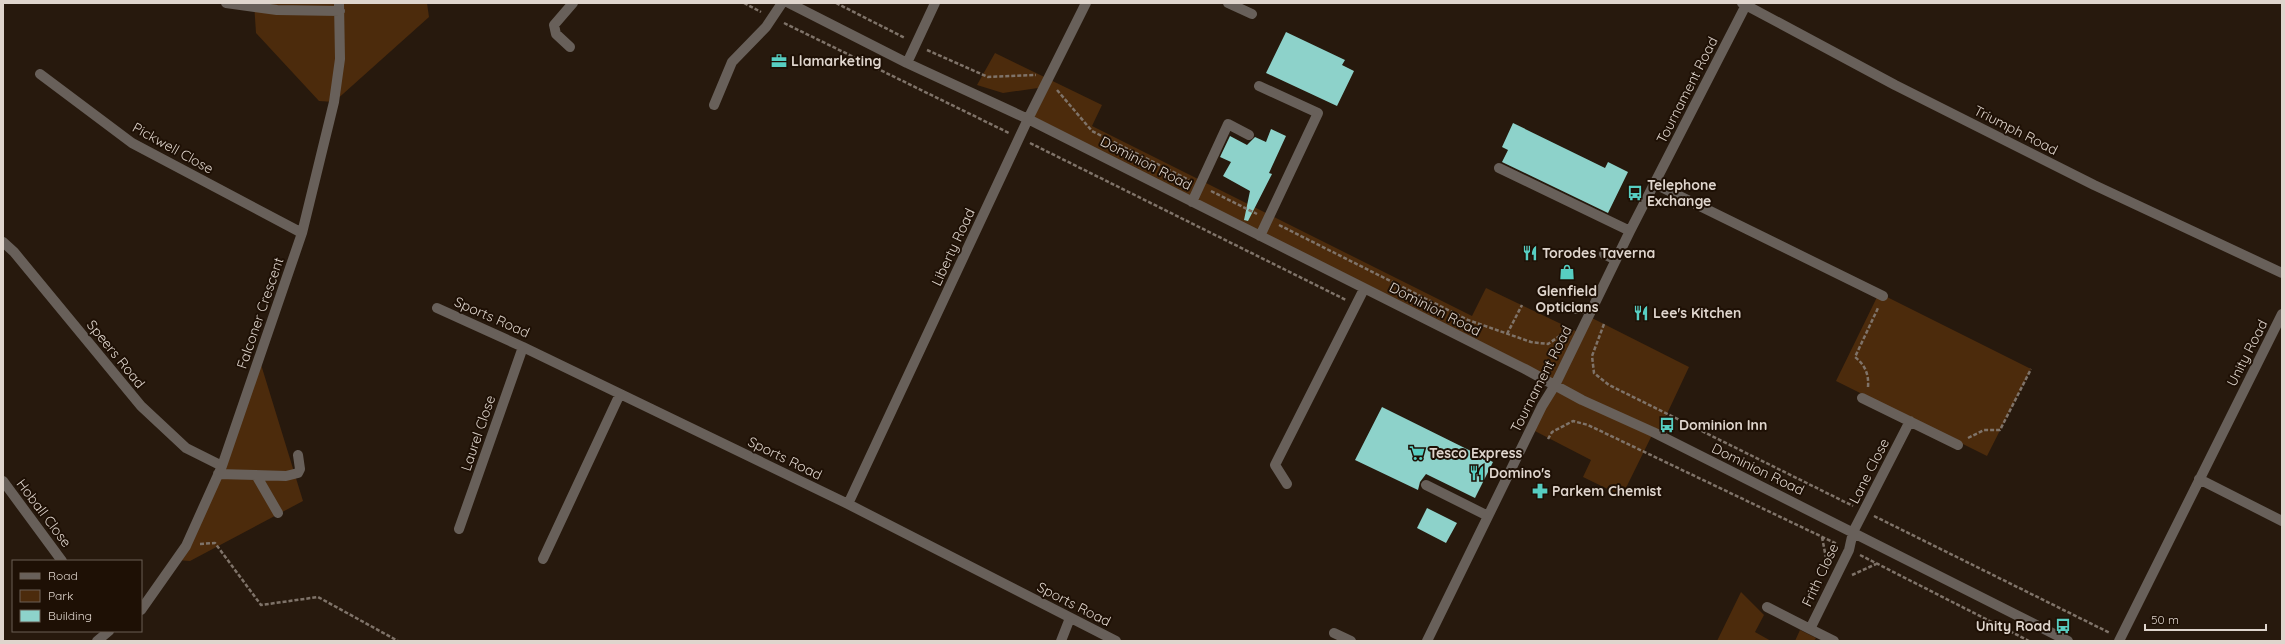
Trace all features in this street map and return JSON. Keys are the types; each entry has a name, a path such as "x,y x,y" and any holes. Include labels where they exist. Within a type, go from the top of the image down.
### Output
{"street":[{"path":"226,3 277,10 339,7"},
{"path":"570,47 556,34 554,25 573,3"},
{"path":"714,105 732,62 773,18 782,3"},
{"name":"Dominion Road","path":"789,3 907,63 1028,119 1555,385 1853,532 2068,641"},
{"path":"907,63 935,3"},
{"name":"Liberty Road","path":"848,504 1028,119 1086,3"},
{"path":"1228,3 1252,14"},
{"name":"Tournament Road","path":"1427,641 1542,406 1555,385 1630,231 1745,4"},
{"name":"Triumph Road","path":"1745,4 1895,85 2094,185 2282,273"},
{"name":"Falconer Crescent","path":"142,609 186,546 220,470 302,233 334,102 340,60 339,7"},
{"name":"Pickwell Close","path":"40,74 132,144 302,233"},
{"path":"1259,86 1318,113 1269,220 1260,236"},
{"path":"1192,202 1228,124 1249,134"},
{"path":"1498,168 1630,231"},
{"path":"1655,184 1883,296"},
{"name":"Speers Road","path":"3,242 14,252 141,406 186,448 220,470"},
{"path":"1604,254 1616,260"},
{"path":"1287,484 1275,465 1364,289"},
{"name":"Sports Road","path":"437,308 523,347 848,504 1116,641"},
{"path":"1576,309 1592,308"},
{"name":"Unity Road","path":"2120,640 2282,314"},
{"name":"Laurel Close","path":"459,529 523,347"},
{"path":"543,559 620,394"},
{"path":"1862,398 1958,445"},
{"name":"Lane Close","path":"1853,532 1910,422"},
{"path":"220,470 256,475 286,476 298,473 300,469 298,455"},
{"path":"256,475 278,513"},
{"path":"2199,479 2282,520"},
{"name":"Hoball Close","path":"3,481 61,560"},
{"path":"1426,484 1488,516"},
{"name":"Frith Close","path":"1810,629 1849,550 1853,532"},
{"name":"Frith Close","path":"1767,607 1834,641"},
{"path":"1061,641 1070,618"},
{"path":"97,641 108,632"},
{"path":"1334,633 1351,641"}],"path":[{"path":"744,3 1020,138 1356,306"},
{"path":"836,3 916,44 988,77 1032,74 1048,79 1092,132 1468,320 1531,342 1548,344 1564,333 1568,326"},
{"path":"1862,398 1868,386 1868,375 1863,364 1855,357 1883,296"},
{"path":"1507,334 1522,305"},
{"path":"1604,324 1592,356 1594,373 1609,385 2120,640"},
{"path":"1958,445 1984,430 2000,430 2031,369"},
{"path":"1548,439 1552,432 1573,421 1588,425 1849,550 2029,641"},
{"path":"1822,537 1832,584 1877,564"},
{"path":"186,546 215,543 261,605 318,597 398,641"}],"green space":[{"path":"254,3 427,3 429,17 334,102 319,101 256,33"},
{"path":"995,53 1102,105 1092,126 1472,316 1486,288 1580,333 1588,316 1689,367 1657,435 1653,433 1622,496 1583,477 1591,460 1531,429 1555,386 1028,119 1038,88 1003,93 977,85"},
{"path":"1879,293 2031,369 1987,456 1836,381"},
{"path":"259,358 303,501 190,561 176,560 186,546"},
{"path":"1741,592 1764,615 1755,632 1771,641 1717,641"},
{"path":"1800,630 1816,638 1814,641 1795,641"}],"building":[{"path":"1286,32 1345,60 1342,65 1354,71 1337,106 1266,73"},
{"path":"1513,123 1605,168 1608,162 1628,172 1608,213 1502,162 1508,150 1502,147"},
{"path":"1271,129 1286,136 1269,173 1272,174 1248,221 1244,220 1250,191 1223,176 1231,162 1220,157 1230,136 1247,145 1255,137 1266,142"},
{"path":"1382,407 1493,462 1475,498 1426,474 1420,482 1418,490 1355,460"},
{"path":"1427,508 1457,523 1446,543 1417,528"}],"place":[{"name":"Llamarketing","path":"779,61"},
{"name":"Telephone Exchange","path":"1635,193"},
{"name":"Torodes Taverna","path":"1530,253"},
{"name":"Glenfield Opticians","path":"1567,272"},
{"name":"Lee's Kitchen","path":"1641,313"},
{"name":"Dominion Inn","path":"1667,425"},
{"name":"Tesco Express","path":"1417,453"},
{"name":"Domino's","path":"1477,473"},
{"name":"Parkem Chemist","path":"1540,491"},
{"name":"Unity Road","path":"2063,626"}]}
